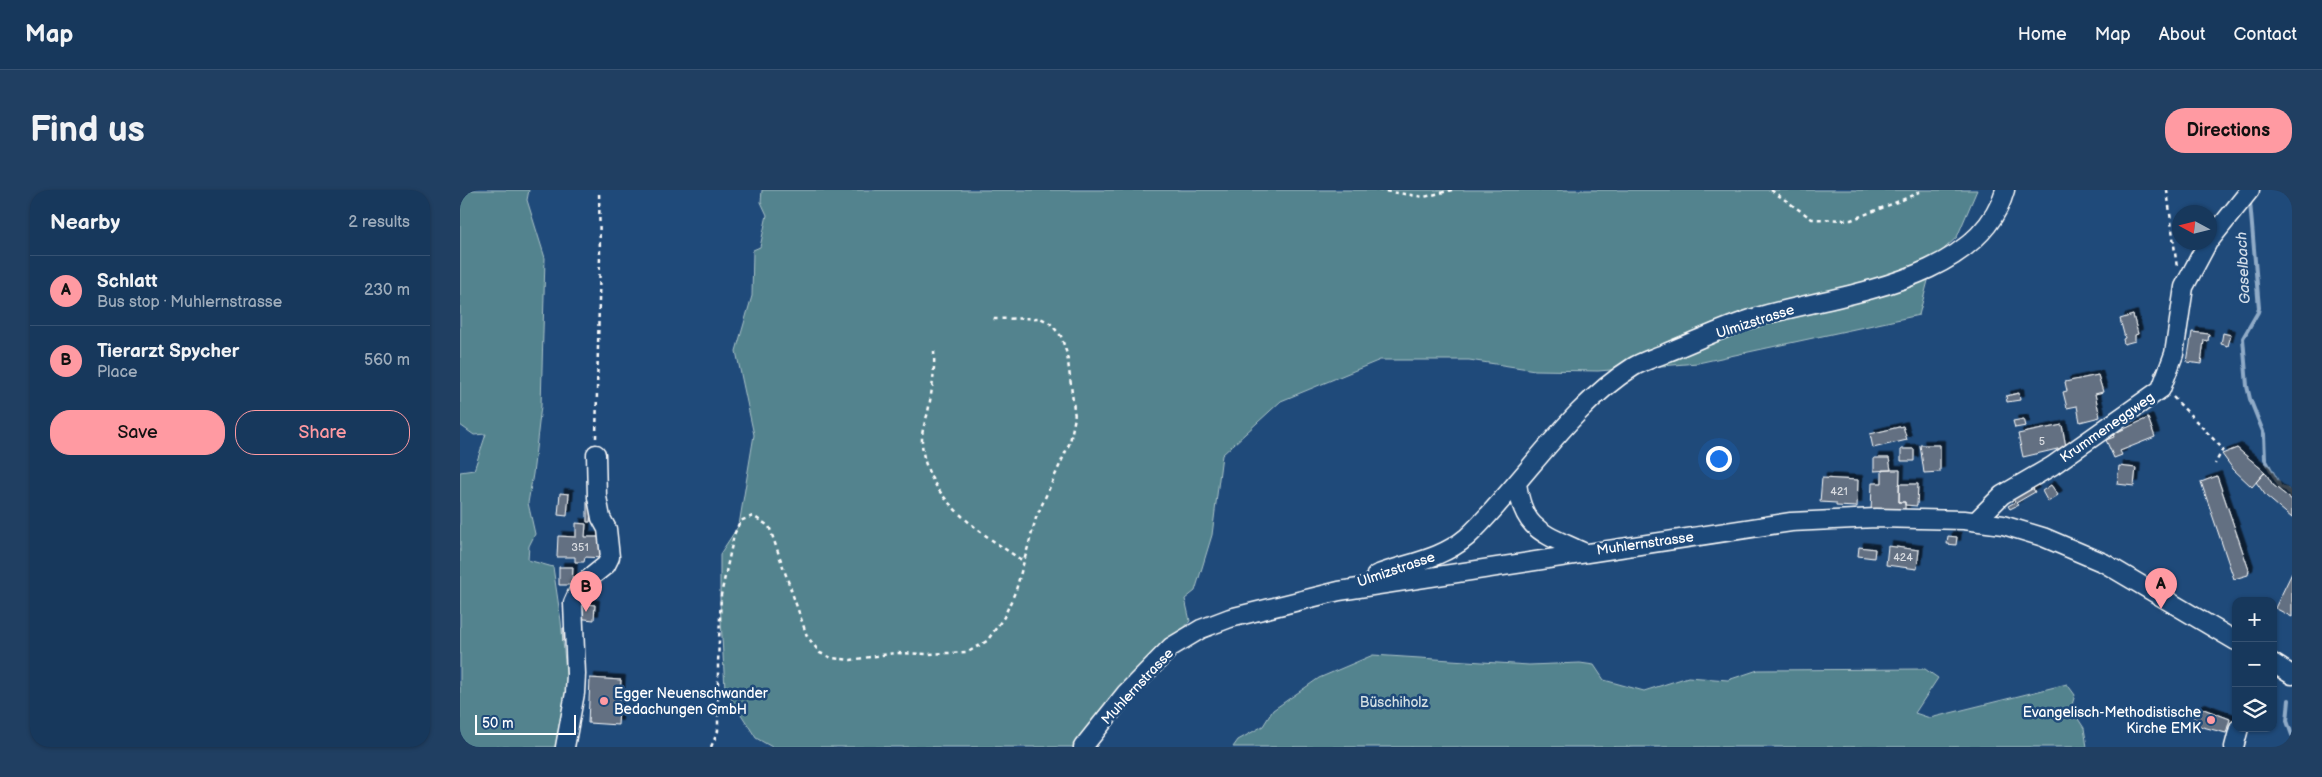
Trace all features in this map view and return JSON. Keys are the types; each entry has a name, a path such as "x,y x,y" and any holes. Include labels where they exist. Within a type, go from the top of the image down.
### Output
{"street":[{"name":"Ulmizstrasse","path":"1339,591 1354,582 1385,571 1408,566 1446,551 1466,538 1580,411 1602,390 1634,366 1757,317 1883,285 1938,264 1963,249 1983,230 1998,208 2005,190"},
{"name":"Krummeneggweg","path":"2217,231 2250,190"},
{"name":"Krummeneggweg","path":"1976,521 2002,495 2052,466 2161,389 2174,354 2184,287 2204,250"},
{"path":"565,747 575,693 573,603 582,587 606,565 610,557 608,529 601,518 598,497 596,454"},
{"path":"1517,483 1519,502 1531,524 1541,532 1583,552"},
{"name":"Muhlernstrasse","path":"1083,747 1126,693 1171,647 1191,634 1223,620 1339,591 1583,552 1791,522 1850,518 1976,521 2029,532 2080,551 2148,588 2232,639"},
{"path":"2277,666 2292,675"},
{"path":"2234,747 2238,732"}],"path":[{"path":"596,454 599,349 599,190"},
{"path":"1378,190 1424,197 1452,190"},
{"path":"1770,190 1812,219 1851,220 1923,190"},
{"path":"2167,190 2179,280 2184,287"},
{"path":"711,747 718,731 721,595 734,535 740,521 752,516 769,526 807,636 820,653 832,658 851,660 895,653 968,652 987,641 1004,617 1016,590 1036,518 1070,442 1075,417 1067,354 1061,336 1050,323 1040,318 993,319"},
{"path":"934,350 935,369 922,437 924,456 934,482 957,511 992,540 1023,560"},
{"path":"2161,389 2174,398 2223,449 2215,464"}],"green space":[{"path":"460,190 529,190 527,200 545,258 541,406 528,503 535,534 529,546 528,560 553,567 561,621 568,693 561,747 460,747 460,472 474,470 486,434 474,435 460,425"},
{"path":"762,190 1977,190 1957,237 1934,258 1919,315 1698,363 1598,371 1535,370 1469,360 1380,360 1281,401 1222,455 1212,535 1195,591 1185,599 1190,621 1081,747 772,747 756,738 725,689 720,603 720,554 739,525 754,435 736,351 752,296 753,250 760,247 767,215 761,202"},
{"name":"Büschiholz","path":"1373,655 1529,665 1580,663 1594,665 1604,680 1644,691 1688,677 1728,680 1758,670 1925,669 1938,678 1915,713 1930,718 2067,684 2075,695 2071,708 2084,728 2087,747 1233,747 1238,740 1263,726 1273,710 1319,678"}],"building":[{"path":"2133,315 2138,334 2135,335 2135,341 2124,344 2123,339 2125,338 2120,319"},
{"path":"2192,332 2209,334 2208,341 2204,340 2201,364 2187,362"},
{"path":"2223,333 2231,335 2228,346 2221,344"},
{"path":"2159,365 2164,367 2158,377 2154,374"},
{"path":"2098,375 2103,392 2095,394 2100,417 2080,422 2077,406 2067,408 2063,392 2067,391 2065,382"},
{"path":"2019,393 2020,400 2007,402 2006,396"},
{"path":"2148,418 2155,437 2120,451 2122,455 2114,458 2106,440 2114,437 2113,434"},
{"path":"2024,419 2026,426 2015,428 2013,421"},
{"path":"2062,425 2066,447 2023,457 2018,434"},
{"path":"1903,426 1907,440 1873,448 1870,434"},
{"path":"1920,445 1940,445 1940,472 1924,473"},
{"path":"2237,448 2265,472 2252,487 2233,469 2222,454"},
{"path":"1901,449 1914,449 1914,461 1901,461"},
{"path":"1874,458 1889,458 1891,470 1874,471"},
{"path":"2119,466 2136,468 2134,486 2117,484"},
{"path":"1882,470 1900,470 1899,502 1905,502 1905,512 1871,512 1872,483 1882,483"},
{"path":"2265,472 2273,485 2292,500 2292,518 2266,496 2256,482"},
{"path":"2217,476 2249,570 2248,575 2234,579 2201,482"},
{"path":"1822,478 1858,480 1857,507 1836,506 1836,503 1820,502"},
{"path":"1899,484 1918,484 1917,506 1905,505 1905,502 1899,502"},
{"path":"2031,485 2035,492 2016,503 2018,505 2010,509 2008,506 2015,502 2011,496"},
{"path":"2051,485 2058,495 2048,502 2042,491"},
{"path":"560,493 569,494 567,516 558,515"},
{"path":"587,500 592,500 590,522 587,522"},
{"path":"576,523 586,524 585,537 603,537 603,558 585,557 584,562 575,562 575,557 557,557 558,536 576,537"},
{"path":"1948,536 1957,537 1956,545 1947,544"},
{"path":"1888,546 1919,550 1917,569 1886,565"},
{"path":"1859,547 1875,549 1874,558 1858,556"},
{"path":"559,567 573,567 572,585 559,585"},
{"path":"2292,573 2292,617 2277,609 2277,604"},
{"path":"577,603 595,605 594,620 576,618"},
{"path":"563,628 568,628 568,641 563,641"},
{"name":"Egger Neuenschwander Bedachungen GmbH","path":"590,678 621,680 618,725 588,723"},
{"name":"Evangelisch-Methodistische Kirche EMK","path":"2201,708 2230,719 2226,733 2195,725 2193,721 2196,710"}],"waterway":[{"name":"Gaselbach","path":"2250,202 2259,308 2243,338 2247,386 2250,399 2264,434 2265,459 2280,487 2287,490 2292,496"},
{"name":"Gaselbach","path":"2289,700 2287,721 2292,735"}],"place":[{"name":"Schlatt","path":"2161,609"},
{"name":"Tierarzt Spycher","path":"586,612"},
{"name":"Egger Neuenschwander Bedachungen GmbH","path":"604,701"},
{"name":"Evangelisch-Methodistische Kirche EMK","path":"2211,720"}]}
